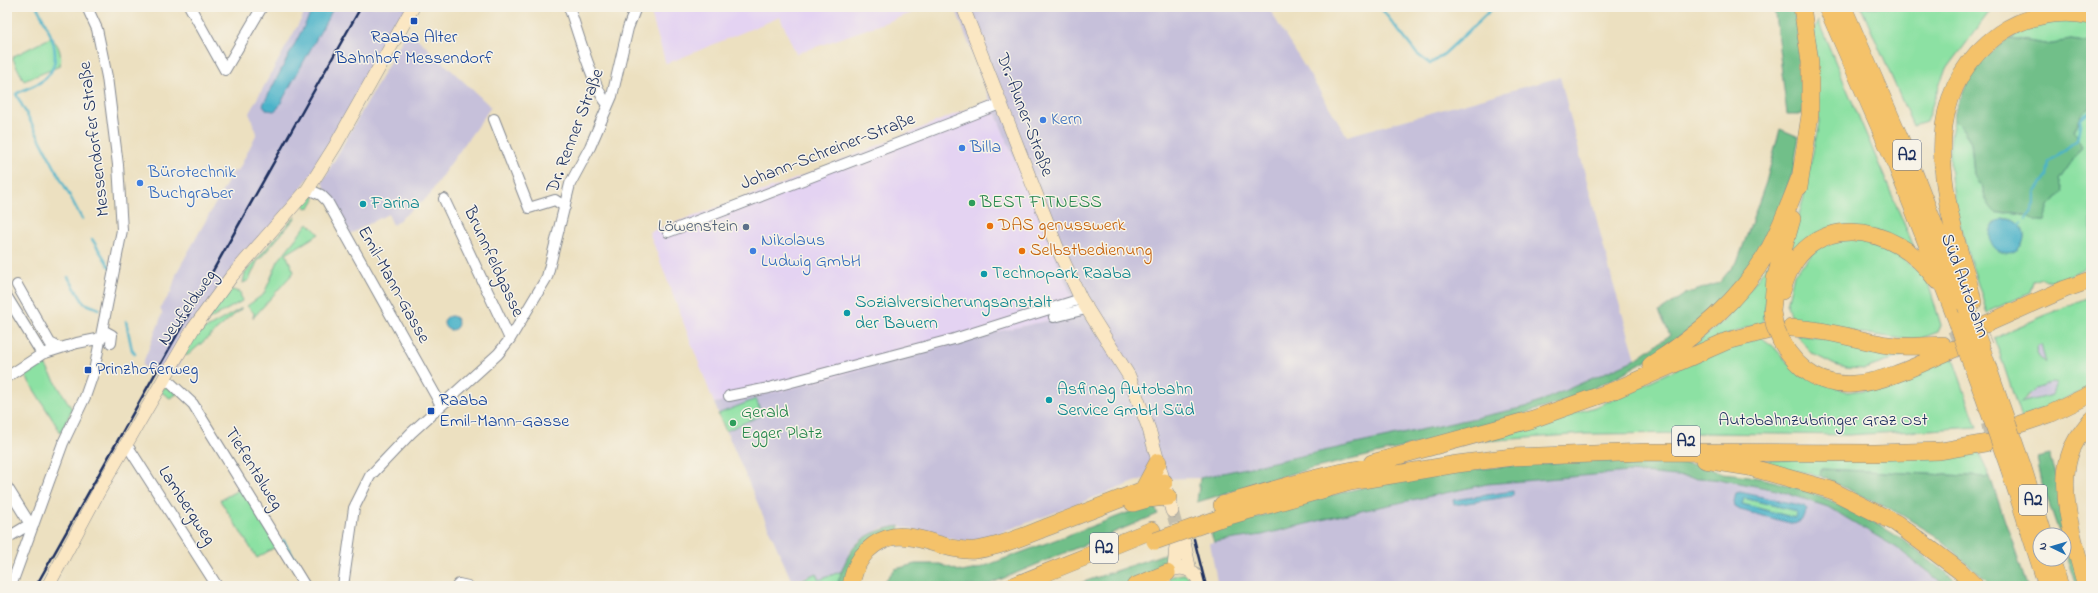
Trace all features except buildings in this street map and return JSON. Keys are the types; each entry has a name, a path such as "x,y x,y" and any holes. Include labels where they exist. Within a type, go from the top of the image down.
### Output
{"highway":[{"path":"1777,311 1775,279 1796,203 1806,149 1810,115 1810,62 1802,7"},
{"name":"Süd Autobahn","path":"1827,7 1897,167 1957,321 1976,355 2016,467 2041,527"},
{"name":"Süd Autobahn","path":"1843,7 1914,171 1969,304 1983,331 1976,355"},
{"path":"1969,304 1945,194 1942,170 1942,143 1947,107 1954,85 1976,54 2004,30 2022,21 2040,16 2067,14 2091,16"},
{"path":"1595,396 1650,366 1678,347 1714,317 1740,291 1766,253 1800,177"},
{"path":"1357,468 1388,457 1533,419 1615,390 1727,341 1783,334 1827,331 1878,344 1918,346 1949,345 1880,380 1863,384 1844,384 1825,380 1808,372 1790,355 1783,334 1775,327 1777,311 1785,282 1798,258 1819,240 1846,232 1864,232 1874,234 1902,247 1925,266 1948,298"},
{"path":"2065,289 2077,278 2091,269"},
{"path":"1983,331 2065,289 2091,280"},
{"path":"1983,331 2091,291"},
{"path":"2091,394 2022,429 2052,425 2091,406"},
{"path":"2086,586 2066,498 2066,477 2069,457 2077,437 2091,420"},
{"name":"Autobahnzubringer Graz Ost","path":"1013,586 1216,513 1279,488 1357,468 1464,453 1570,444 1687,441 1875,443 1985,438 1940,451 1875,453 1647,452 1559,454 1457,464 1350,482 1216,513"},
{"path":"1647,452 1749,467 1832,490 1896,523 1960,571 1975,586"},
{"path":"1143,490 1158,462"},
{"name":"Süd Autobahn","path":"2016,467 2047,586"},
{"path":"851,586 854,574 865,551 888,538 906,537 965,550 985,549 1016,539 1143,490 1168,497"},
{"path":"862,586 863,574 871,559 884,550 906,546 957,558 987,558 1133,503 1147,499 1168,497"},
{"name":"Autobahnzubringer Graz Ost","path":"1042,586 1154,535"},
{"path":"2054,567 2060,586"},
{"path":"1135,586 1167,576"}],"street":[{"name":"Messendorfer Straße","path":"12,586 31,525 64,442 85,397 105,337 122,230 118,165 107,78 97,29 88,7"},
{"path":"190,7 225,70 262,7"},
{"name":"Neufeldweg","path":"48,586 164,377 193,329 220,290 308,189 335,146 413,7"},
{"path":"569,7 597,88 604,101 608,104"},
{"name":"Dr. Renner Straße","path":"343,586 354,508 370,476 395,448 498,354 510,339 546,277 570,184 590,147 608,104 628,28 636,7"},
{"name":"Dr.-Auner-Straße","path":"964,7 1045,219 1084,304 1129,376 1148,429 1168,497"},
{"name":"Johann-Schreiner-Straße","path":"668,232 1000,104"},
{"path":"494,119 529,208 555,200 565,207"},
{"name":"Emil-Mann-Gasse","path":"308,189 321,195 326,202 441,405"},
{"name":"Brunnfeldgasse","path":"444,199 510,339"},
{"path":"17,285 50,343 60,348"},
{"path":"7,297 42,354"},
{"path":"1054,317 1084,304"},
{"path":"729,396 769,388 1084,304"},
{"path":"7,377 42,354 77,342 105,337"},
{"name":"Tiefentalweg","path":"164,377 193,404 305,586"},
{"name":"Lambergweg","path":"126,445 217,586"},
{"path":"7,487 31,525 7,538"},
{"path":"1167,576 1180,543 1190,571"},
{"path":"1167,576 1182,568 1190,571 1196,576 1200,586"},
{"path":"457,586 459,584 468,586"}],"shaded area":[{"path":"308,7 408,7 331,147 194,335 176,371 160,378 142,365 159,323 162,313 160,309 171,292 177,272 233,172 238,171 257,133 249,113"},
{"path":"649,7 929,7 796,54 780,17 666,64"},
{"path":"955,7 1268,7 1347,136 1560,77 1613,283 1636,359 1530,406 1200,478 1143,479 979,541 960,541 899,526 880,529 860,540 850,551 842,571 819,580 816,573 792,582 714,403 787,390 996,332 1079,314 990,100"},
{"path":"408,30 491,107 436,184 430,195 393,225 388,214 350,234 322,182"},
{"path":"990,100 1080,314 996,332 787,390 714,403 649,232 785,183"},
{"path":"2041,345 2047,363 2036,353 2037,347"},
{"path":"2052,383 2056,384 2052,395 2019,403 2029,397 2029,393 2035,389"},
{"path":"1629,472 1723,480 1777,490 1828,507 1897,548 1946,586 1210,586 1217,582 1210,543 1262,535 1342,515 1487,484"}],"green space":[{"path":"1774,7 1793,7 1801,60 1803,114 1787,114"},
{"path":"1861,7 1993,7 1944,73 1926,122 1913,126"},
{"path":"2060,19 2091,22 2091,43 2071,40 2046,44 2010,38 2041,23"},
{"path":"1818,21 1914,247 1849,227 1783,271 1803,200 1819,123 1814,31"},
{"path":"50,38 56,43 60,50 60,66 24,81 13,59 14,56"},
{"path":"2010,38 2046,44 2071,40 2091,43 2091,106 2083,113 2074,130 2082,147 2059,180 2063,191 2049,206 2044,221 2036,220 2019,213 1997,214 1994,211 1987,201 1982,185 1978,183 1974,175 1971,142 1958,122 1954,120 1957,105 1970,78 1993,50"},
{"path":"2091,106 2091,264 2066,278 2047,281 2041,278 2033,281 2030,293 1987,312 1965,242 1953,192 1950,167 1950,143 1954,120 1958,122 1971,142 1974,175 1982,185 1986,200 1997,214 2019,213 2038,221 2044,221 2049,206 2063,191 2059,180 2082,147 2074,131 2083,113","holes":["2003,219 2009,219 2018,223 2022,227 2024,236 2020,247 1990,231 1995,223"]},
{"path":"1780,129 1799,137 1793,172 1780,208 1747,272 1712,313 1655,355 1611,380 1560,403 1440,439 1294,473 1197,502 1200,478 1530,406 1636,359 1670,335 1659,312 1685,294 1719,283 1738,260 1766,182"},
{"path":"313,195 315,199 310,207 305,208 304,204"},
{"path":"295,216 296,217 257,262 249,280 243,283 245,273"},
{"path":"308,223 319,234 286,254 294,272 253,318 254,313 247,306 264,294 278,261"},
{"path":"1848,237 1887,245 1924,276 1929,286 1941,325 1938,332 1922,338 1910,340 1792,323 1787,305 1794,274 1818,248"},
{"path":"1773,258 1763,323 1685,352 1726,319"},
{"path":"232,290 240,292 242,301 205,322 227,291"},
{"path":"2091,296 2091,387 2021,418 1995,339 2013,329","holes":["2041,345 2046,363 2036,353 2037,347","2052,383 2056,384 2052,395 2020,403 2035,389"]},
{"path":"242,308 188,355 181,355 193,336"},
{"path":"1797,335 1919,350 1865,369 1846,368 1835,365 1811,353"},
{"path":"1761,337 1773,346 1790,365 1847,392 1881,388 1952,356 1977,427 1848,435 1710,433 1585,434 1483,441 1598,406 1682,366"},
{"path":"41,358 72,409 61,433 23,372"},
{"path":"168,387 177,394 170,398 161,392 164,388"},
{"name":"Gerald Egger Platz","path":"756,399 762,415 726,431 718,414"},
{"path":"1978,452 1990,477 1821,469 1820,476 1753,461"},
{"path":"2049,455 2072,527 2057,527 2042,483 2037,458"},
{"path":"1596,460 1698,465 1712,468 1720,473 1753,477 1786,484 1818,495 1850,509 1909,544 1936,564 1961,586 1946,586 1897,548 1828,507 1777,490 1723,480 1629,472 1487,484 1342,515 1262,535 1214,542 1211,533 1286,508 1364,487 1430,475 1496,467"},
{"path":"1821,469 1990,477 2027,586 1993,586 1936,536 1900,514 1820,476"},
{"path":"242,488 277,546 257,558 220,500"},
{"path":"1744,498 1797,511 1795,518 1742,504"},
{"path":"1146,506 1155,508 1158,514 985,586 885,586 884,582 895,569 916,564 940,564 962,572 977,569"},
{"path":"899,526 900,532 886,534 847,586 837,586 846,561 857,544 874,533"},
{"path":"2072,528 2090,586 2077,586 2071,567"},
{"path":"1167,553 1166,563 1157,571 1127,586 1072,586"},
{"path":"842,571 837,586 800,586 799,581 816,573 819,580"},
{"path":"1183,574 1191,579 1193,586 1166,586 1170,577"}],"water":[{"path":"314,7 334,7 278,108 274,111 267,110 263,105"},
{"path":"2010,219 2019,224 2023,229 2023,243 2019,248 2014,252 2004,253 2000,252 1991,243 1990,233 1991,229 2000,220"},
{"path":"451,316 456,318 458,323 456,328 451,330 446,328 444,323 446,318"},
{"path":"1513,491 1513,496 1454,505 1453,500"},
{"path":"1740,492 1804,506 1807,510 1801,521 1794,524 1740,510 1735,507 1734,502 1736,493","holes":["1744,498 1796,511 1795,518 1742,504"]}],"waterway":[{"path":"37,7 50,33 55,52 55,61 52,70 46,78 16,94 82,219"},
{"path":"1380,7 1417,54 1430,64 1444,54 1494,7"},
{"path":"2027,219 2035,204 2035,192 2047,176 2049,162 2077,140 2081,119 2091,110"},
{"path":"92,239 111,269"},
{"path":"68,277 84,303 99,309"},
{"path":"126,321 132,350 135,354"},
{"path":"190,393 194,399"},
{"path":"283,540 312,586"}],"tunnel":[{"path":"1951,340 1975,330"},
{"path":"1965,345 1989,335"},
{"path":"1983,433 2010,427"},
{"path":"1172,511 1178,532 1183,540"}],"railway":[{"path":"36,586 361,7"},
{"path":"1194,539 1206,586"}],"place":[{"name":"Raaba Alter Bahnhof Messendorf","path":"414,21"},
{"name":"Kern","path":"1043,120"},
{"name":"Billa","path":"962,148"},
{"name":"Bürotechnik Buchgraber","path":"140,183"},
{"name":"BEST FITNESS","path":"972,203"},
{"name":"Farina","path":"363,204"},
{"name":"DAS genusswerk","path":"990,226"},
{"name":"Löwenstein","path":"746,227"},
{"name":"Nikolaus Ludwig GmbH","path":"753,251"},
{"name":"Selbstbedienung","path":"1022,251"},
{"name":"Technopark Raaba","path":"984,274"},
{"name":"Sozialversicherungsanstalt der Bauern","path":"847,313"},
{"name":"Prinzhoferweg","path":"88,370"},
{"name":"Asfinag Autobahn Service GmbH Süd","path":"1049,400"},
{"name":"Raaba Emil-Mann-Gasse","path":"431,411"},
{"name":"Gerald Egger Platz","path":"733,423"}]}
